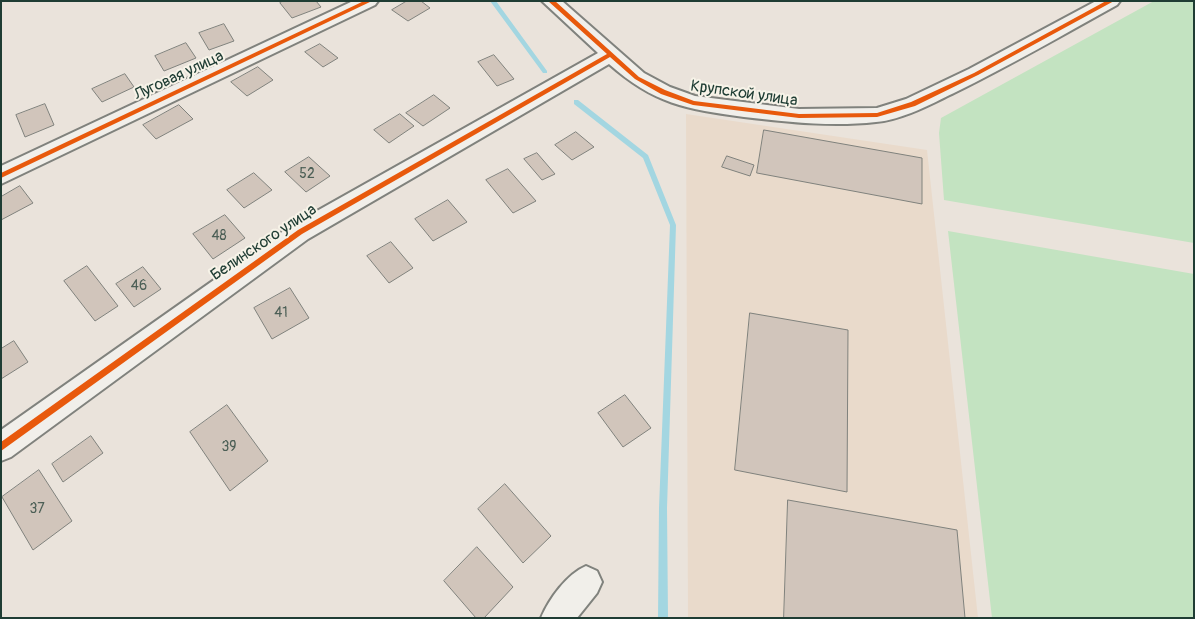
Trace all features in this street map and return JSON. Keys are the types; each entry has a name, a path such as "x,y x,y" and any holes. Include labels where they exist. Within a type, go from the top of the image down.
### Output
{"street":[{"name":"Луговая улица","path":"1,176 369,1"},
{"name":"Крупской улица","path":"551,1 637,78 663,92 693,103 799,116 877,116 914,104 976,74 1112,1"},
{"name":"Белинского улица","path":"1,447 300,232 610,55"},
{"path":"557,618 586,582"}],"shaded area":[{"path":"686,114 927,150 978,618 688,618"}],"green space":[{"path":"1154,1 1194,1 1194,243 944,200 939,133 941,118"},
{"path":"948,231 1194,274 1194,618 992,618"}],"building":[{"path":"283,1 316,1 321,7 292,18 280,3"},
{"path":"407,1 421,1 430,8 408,21 392,10"},
{"path":"224,24 234,41 209,50 199,33"},
{"path":"186,43 196,58 164,71 155,56"},
{"path":"320,44 338,58 323,67 305,52"},
{"path":"494,55 514,79 497,86 478,62"},
{"path":"258,67 273,80 247,96 231,82"},
{"path":"125,74 134,87 102,102 92,89"},
{"path":"434,95 450,108 423,126 406,113"},
{"path":"45,104 54,125 25,137 16,115"},
{"path":"179,105 193,119 156,139 143,125"},
{"path":"400,114 414,126 389,143 374,130"},
{"path":"764,130 922,158 922,204 757,173"},
{"path":"576,132 594,147 572,160 555,145"},
{"path":"537,153 555,174 542,180 524,159"},
{"path":"727,156 754,165 750,176 722,167"},
{"path":"309,157 330,176 306,192 285,172"},
{"path":"508,169 536,201 513,213 486,180"},
{"path":"254,173 272,190 244,208 227,190"},
{"path":"20,186 33,203 1,220 1,197"},
{"path":"448,200 467,222 433,241 415,219"},
{"path":"225,215 245,238 213,259 193,234"},
{"path":"391,242 413,268 389,283 367,256"},
{"path":"87,266 118,306 95,321 64,281"},
{"path":"143,267 161,289 134,307 116,284"},
{"path":"290,288 309,318 272,339 254,308"},
{"path":"750,313 848,330 847,492 735,470"},
{"path":"14,341 28,362 1,379 1,349"},
{"path":"625,395 651,428 623,447 598,413"},
{"path":"227,405 268,461 230,491 190,432"},
{"path":"91,436 103,453 63,482 52,464"},
{"path":"39,470 72,521 33,550 2,497"},
{"path":"505,484 551,536 523,563 478,509"},
{"path":"788,500 957,530 965,618 784,618"},
{"path":"477,547 513,587 484,618 476,618 444,581"}],"waterway":[{"path":"493,1 545,72"},
{"path":"576,102 646,157 673,225 663,508 663,618"}],"cycle path":[{"path":"1,176 369,1"},
{"path":"551,1 637,78 663,92 693,103 799,116 877,115 913,104 976,74 1111,1"},
{"path":"1,447 300,232 610,55"}]}
